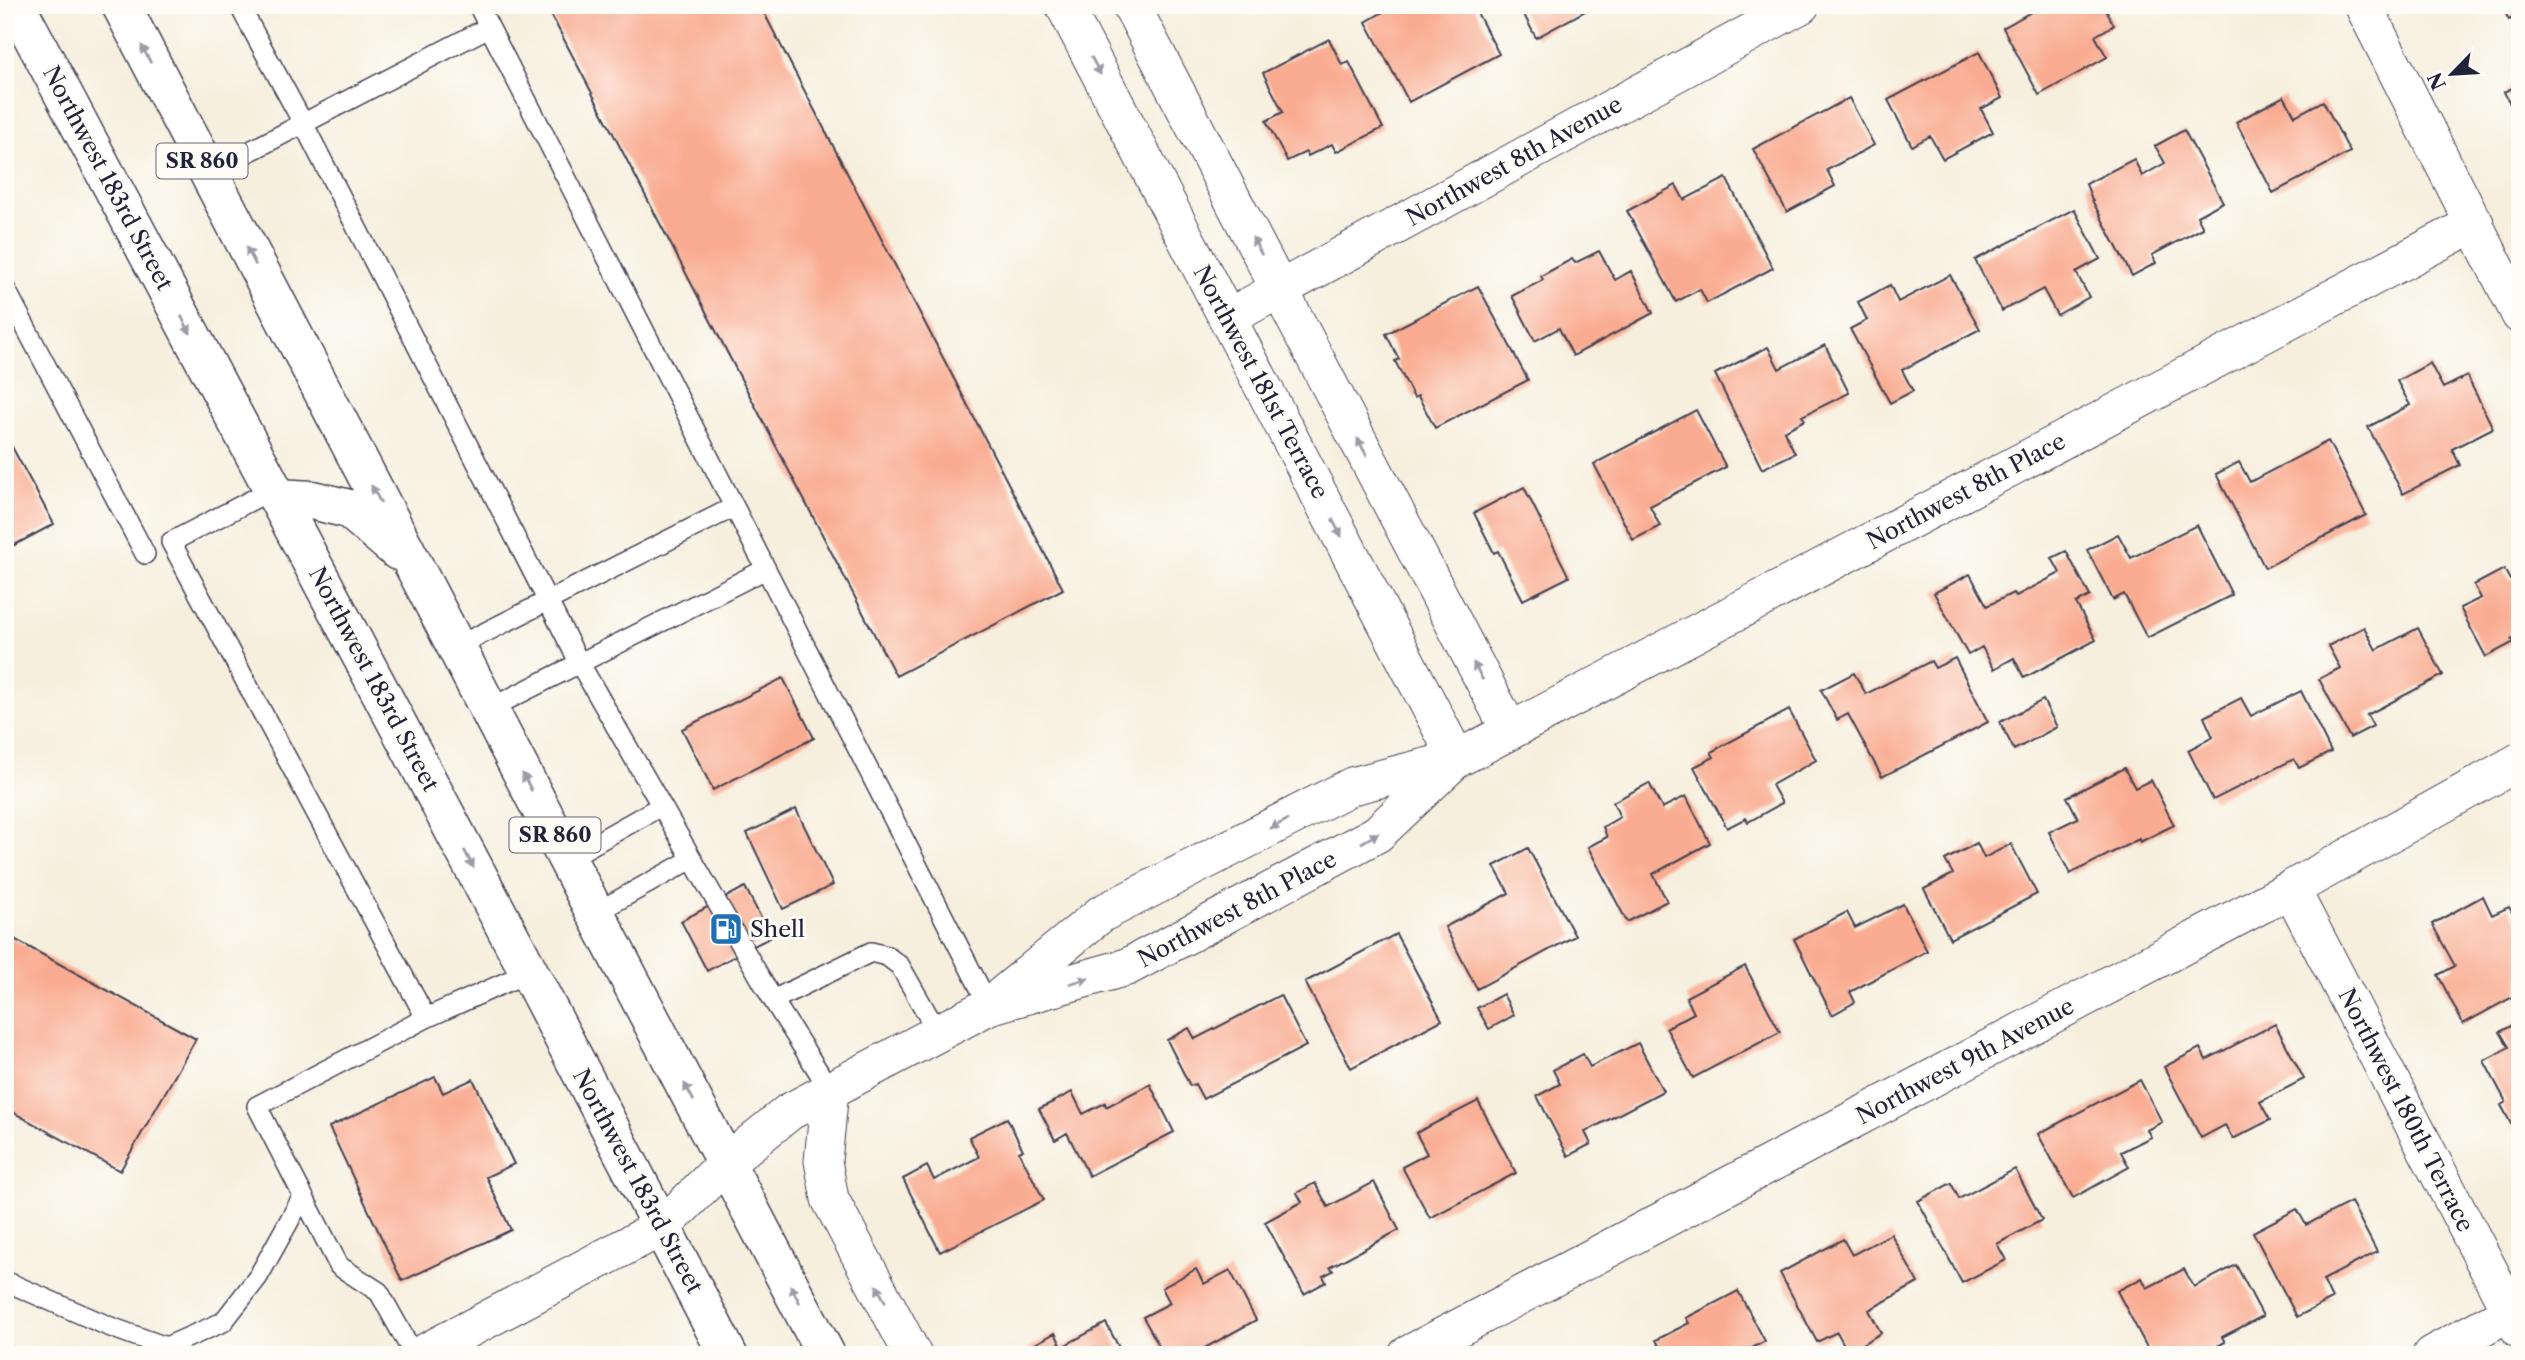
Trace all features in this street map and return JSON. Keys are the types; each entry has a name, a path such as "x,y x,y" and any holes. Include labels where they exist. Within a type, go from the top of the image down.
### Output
{"main road":[{"name":"Northwest 183rd Street","path":"16,5 529,972 728,1355"},
{"name":"SR 860","path":"121,5 826,1355"},
{"path":"276,494 349,509 413,564"}],"street":[{"name":"Northwest 181st Terrace","path":"1064,5 1457,759"},
{"path":"1131,5 1510,731"},
{"name":"Northwest 8th Avenue","path":"1227,318 1801,5"},
{"path":"2363,5 2520,315"},
{"name":"Northwest 8th Place","path":"726,1163 789,1112 989,1006 1101,914 1352,786 1457,759 2475,223"},
{"name":"Northwest 8th Place","path":"989,1006 1127,967 1377,834 1457,759"},
{"name":"Northwest 9th Avenue","path":"1406,1355 2291,889 2520,761"},
{"name":"Northwest 180th Terrace","path":"2291,889 2515,1321"},
{"path":"830,1090 823,1161 830,1199 913,1355"},
{"path":"420,1355 662,1227 726,1163"},
{"path":"2431,1355 2515,1321"}],"lane":[{"path":"239,5 303,123 580,664 773,1000 830,1090"},
{"path":"478,5 989,1006"},
{"path":"208,173 489,27"},
{"path":"5,288 145,554"},
{"path":"276,494 171,542 426,1018"},
{"path":"456,647 734,507"},
{"path":"489,709 766,569"},
{"path":"567,859 661,806"},
{"path":"595,913 692,859"},
{"path":"773,1000 870,952 887,956 900,966 938,1033"},
{"path":"414,1355 379,1292 339,1266 257,1106 426,1018 529,972"},
{"path":"5,1281 108,1326 166,1347 223,1322 258,1277 303,1196"}],"building":[{"path":"546,5 760,5 1063,589 896,676"},
{"path":"1395,5 1473,5 1499,54 1409,102 1366,22"},
{"path":"1519,5 1586,5 1589,9 1536,38"},
{"path":"2043,5 2103,5 2114,25 2095,36 2107,57 2039,95 2003,28"},
{"path":"2501,5 2520,5 2520,15 2509,20"},
{"path":"1329,39 1342,65 1349,62 1383,128 1336,152 1332,144 1308,156 1306,152 1287,161 1266,121 1283,112 1263,73"},
{"path":"1979,52 2002,98 1981,109 1993,132 1943,159 1930,136 1912,146 1888,100"},
{"path":"2520,84 2520,123 2504,92"},
{"path":"2284,96 2295,116 2323,101 2350,152 2273,193 2236,122"},
{"path":"1849,98 1874,145 1827,170 1835,186 1787,212 1753,149"},
{"path":"2184,130 2223,202 2197,216 2203,228 2152,255 2156,263 2132,276 2086,184 2134,159 2142,176 2165,163 2155,146"},
{"path":"1726,178 1773,268 1707,303 1700,289 1676,302 1627,211 1676,185 1684,200"},
{"path":"2074,209 2100,259 2076,272 2089,297 2057,315 2043,289 2002,311 1975,260"},
{"path":"1599,251 1615,280 1631,271 1653,313 1573,356 1559,328 1535,341 1512,296 1543,280 1541,276 1572,259 1575,263"},
{"path":"1950,275 1980,329 1902,370 1913,391 1890,403 1850,329 1867,320 1858,302 1890,285 1898,302"},
{"path":"1478,286 1528,380 1435,428 1418,396 1414,398 1395,361 1399,359 1386,334"},
{"path":"1825,345 1849,393 1802,416 1805,420 1784,431 1795,453 1762,469 1715,374 1768,347 1779,369"},
{"path":"2430,363 2443,388 2467,376 2493,428 2452,449 2460,465 2403,494 2368,427 2410,405 2397,381"},
{"path":"1696,410 1726,467 1650,506 1660,526 1633,540 1594,464"},
{"path":"5,434 54,524 5,550"},
{"path":"2328,441 2366,515 2265,568 2216,474 2239,462 2250,482"},
{"path":"1524,487 1569,577 1523,600 1498,551 1494,553 1474,513"},
{"path":"2197,525 2232,595 2147,638 2124,594 2113,600 2087,550 2118,534 2131,558"},
{"path":"2066,551 2090,596 2076,603 2096,640 2024,678 2014,658 1994,669 1982,647 1968,655 1934,593 1970,574 1987,606 2013,593 2016,596 2060,573 2052,558"},
{"path":"2504,569 2510,580 2520,575 2520,634 2511,639 2514,642 2486,657 2460,608 2481,598 2474,585"},
{"path":"2364,627 2376,650 2418,628 2443,675 2367,715 2373,726 2350,738 2319,679 2340,668 2328,646"},
{"path":"1955,658 1988,722 1882,777 1848,714 1837,720 1821,690 1854,673 1866,694 1931,661 1935,668"},
{"path":"783,678 814,738 713,790 682,729"},
{"path":"2301,691 2331,752 2299,768 2294,759 2213,800 2188,750 2213,737 2204,717 2241,698 2251,716"},
{"path":"2043,700 2057,727 2014,750 2000,722"},
{"path":"1789,710 1816,760 1772,785 1782,803 1748,822 1746,818 1727,828 1694,767 1714,757 1711,752"},
{"path":"2124,768 2135,788 2151,780 2174,825 2140,842 2139,839 2070,874 2049,832 2078,818 2067,797"},
{"path":"1649,783 1662,808 1686,796 1710,843 1653,874 1667,901 1627,922 1588,847 1607,837 1603,827 1620,817 1613,802"},
{"path":"796,809 833,885 783,909 747,833"},
{"path":"1977,843 1984,858 2011,844 2037,894 1950,939 1924,889 1953,874 1945,860"},
{"path":"1528,848 1575,936 1477,989 1445,927 1509,893 1494,866"},
{"name":"Shell","path":"745,887 771,937 707,971 681,921"},
{"path":"2483,896 2492,915 2509,907 2520,925 2520,993 2463,1024 2438,975 2455,966 2432,924"},
{"path":"1903,904 1927,951 1850,992 1855,1002 1832,1015 1794,939 1847,912 1855,928"},
{"path":"5,934 196,1039 120,1171 5,1108"},
{"path":"1396,934 1442,1020 1351,1068 1305,982"},
{"path":"1745,966 1780,1032 1693,1078 1666,1028 1694,1013 1686,997"},
{"path":"1503,994 1514,1015 1489,1029 1477,1008"},
{"path":"1280,995 1306,1046 1203,1099 1195,1084 1190,1086 1167,1040 1189,1028 1195,1039"},
{"path":"2520,1021 2520,1141 2501,1105 2506,1102 2484,1061 2509,1047 2500,1032"},
{"path":"2275,1024 2304,1079 2260,1102 2270,1120 2233,1139 2225,1125 2201,1138 2164,1067 2200,1048 2206,1060"},
{"path":"1638,1043 1663,1091 1585,1132 1591,1144 1568,1156 1537,1096 1560,1084 1553,1070 1583,1054 1590,1067"},
{"path":"435,1077 443,1093 473,1079 514,1164 486,1177 511,1230 402,1281 329,1127"},
{"path":"2140,1080 2162,1122 2147,1130 2151,1137 2121,1152 2129,1167 2073,1198 2038,1134"},
{"path":"1150,1084 1174,1132 1089,1176 1067,1133 1055,1140 1039,1109 1072,1092 1083,1114 1105,1103 1106,1107"},
{"path":"1478,1101 1516,1173 1430,1218 1402,1167 1427,1154 1416,1133"},
{"path":"1007,1118 1023,1150 1019,1152 1044,1200 940,1252 903,1179 927,1166 934,1180 979,1157 969,1137"},
{"path":"2015,1169 2042,1220 1997,1244 2006,1260 1962,1283 1918,1201 1951,1183 1959,1199"},
{"path":"1374,1182 1399,1230 1330,1267 1333,1271 1323,1276 1326,1282 1304,1294 1265,1222 1302,1202 1297,1193 1315,1183 1328,1207"},
{"path":"2351,1202 2377,1252 2323,1280 2332,1299 2297,1317 2253,1232 2297,1209 2306,1225"},
{"path":"1891,1234 1918,1283 1869,1310 1881,1333 1848,1352 1837,1332 1817,1342 1780,1273 1843,1239 1852,1255"},
{"path":"2236,1265 2263,1316 2222,1337 2225,1342 2201,1355 2151,1355 2117,1291 2142,1278 2147,1288 2184,1269 2194,1287"},
{"path":"1196,1269 1204,1284 1230,1270 1256,1320 1192,1355 1164,1355 1143,1317 1170,1303 1162,1288"},
{"path":"1738,1291 1765,1341 1745,1352 1746,1355 1664,1355 1656,1340 1689,1323 1686,1318"},
{"path":"1106,1323 1123,1355 1032,1355 1028,1348 1055,1333 1062,1347"}],"place":[{"name":"Shell","path":"726,929"}]}
